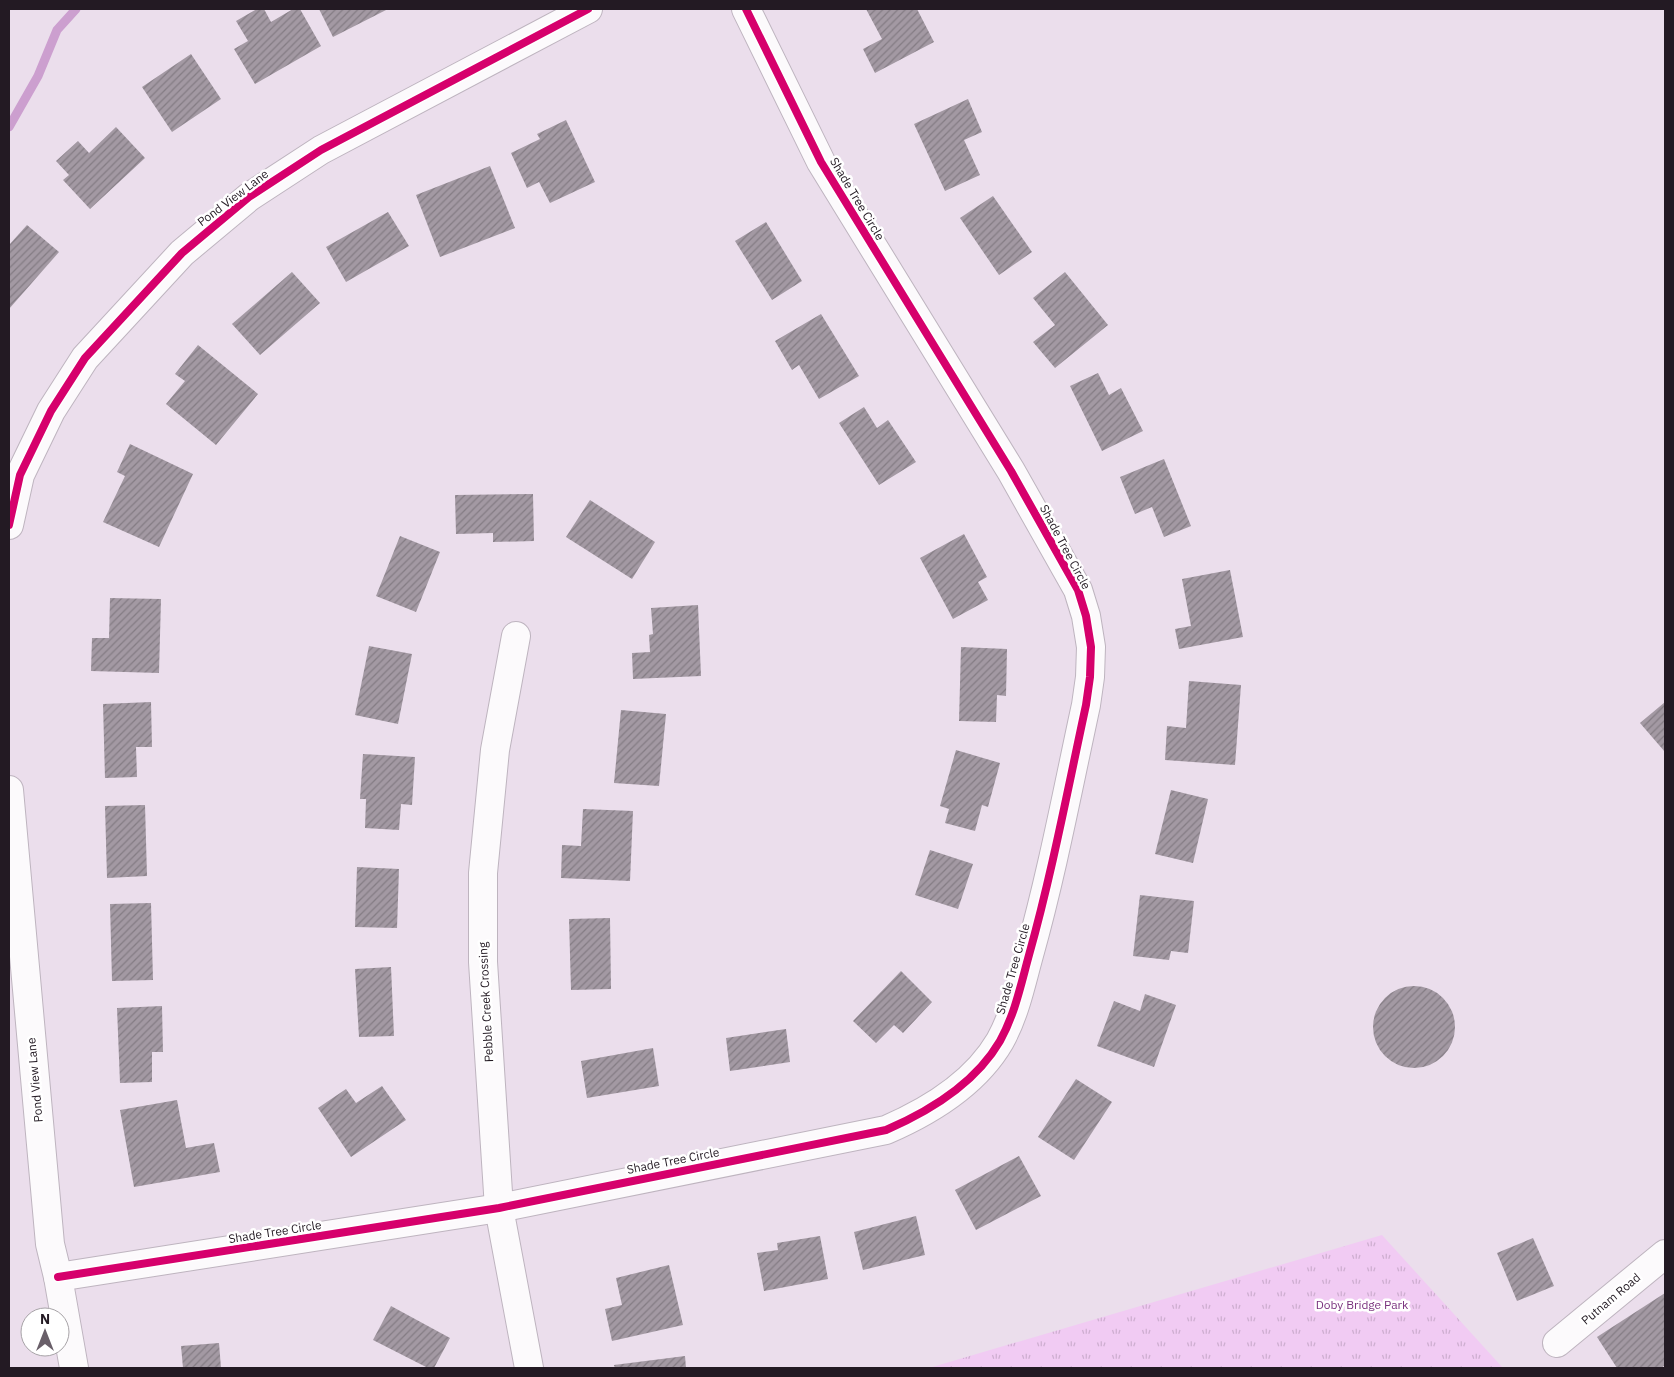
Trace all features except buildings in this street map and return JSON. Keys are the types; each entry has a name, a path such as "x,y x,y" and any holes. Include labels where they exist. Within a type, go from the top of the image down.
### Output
{"street":[{"name":"Pond View Lane","path":"9,525 20,474 51,411 85,358 182,253 248,197 321,150 588,9"},
{"name":"Shade Tree Circle","path":"58,1277 499,1208 886,1130 916,1117 947,1097 980,1068 999,1042 1012,1016 1037,926 1086,705 1090,677 1091,647 1086,616 1078,590 1010,471 821,162 746,9"},
{"name":"Pebble Creek Crossing","path":"516,636 496,750 483,873 483,962 499,1208 529,1368"},
{"name":"Pond View Lane","path":"9,792 49,1234 74,1368"},
{"name":"Putnam Road","path":"1557,1344 1665,1254"}],"green space":[{"name":"Doby Bridge Park","path":"1382,1235 1503,1368 929,1368"}],"waterway":[{"path":"9,127 38,76 57,30 76,9"}],"cycle path":[{"path":"9,525 20,475 51,411 85,358 182,253 249,197 321,150 588,9"},
{"path":"58,1277 499,1208 886,1130 935,1105 965,1083 990,1056 1000,1041 1017,999 1045,893 1086,705 1090,677 1091,647 1086,616 1078,590 1011,471 821,162 746,9"}]}
